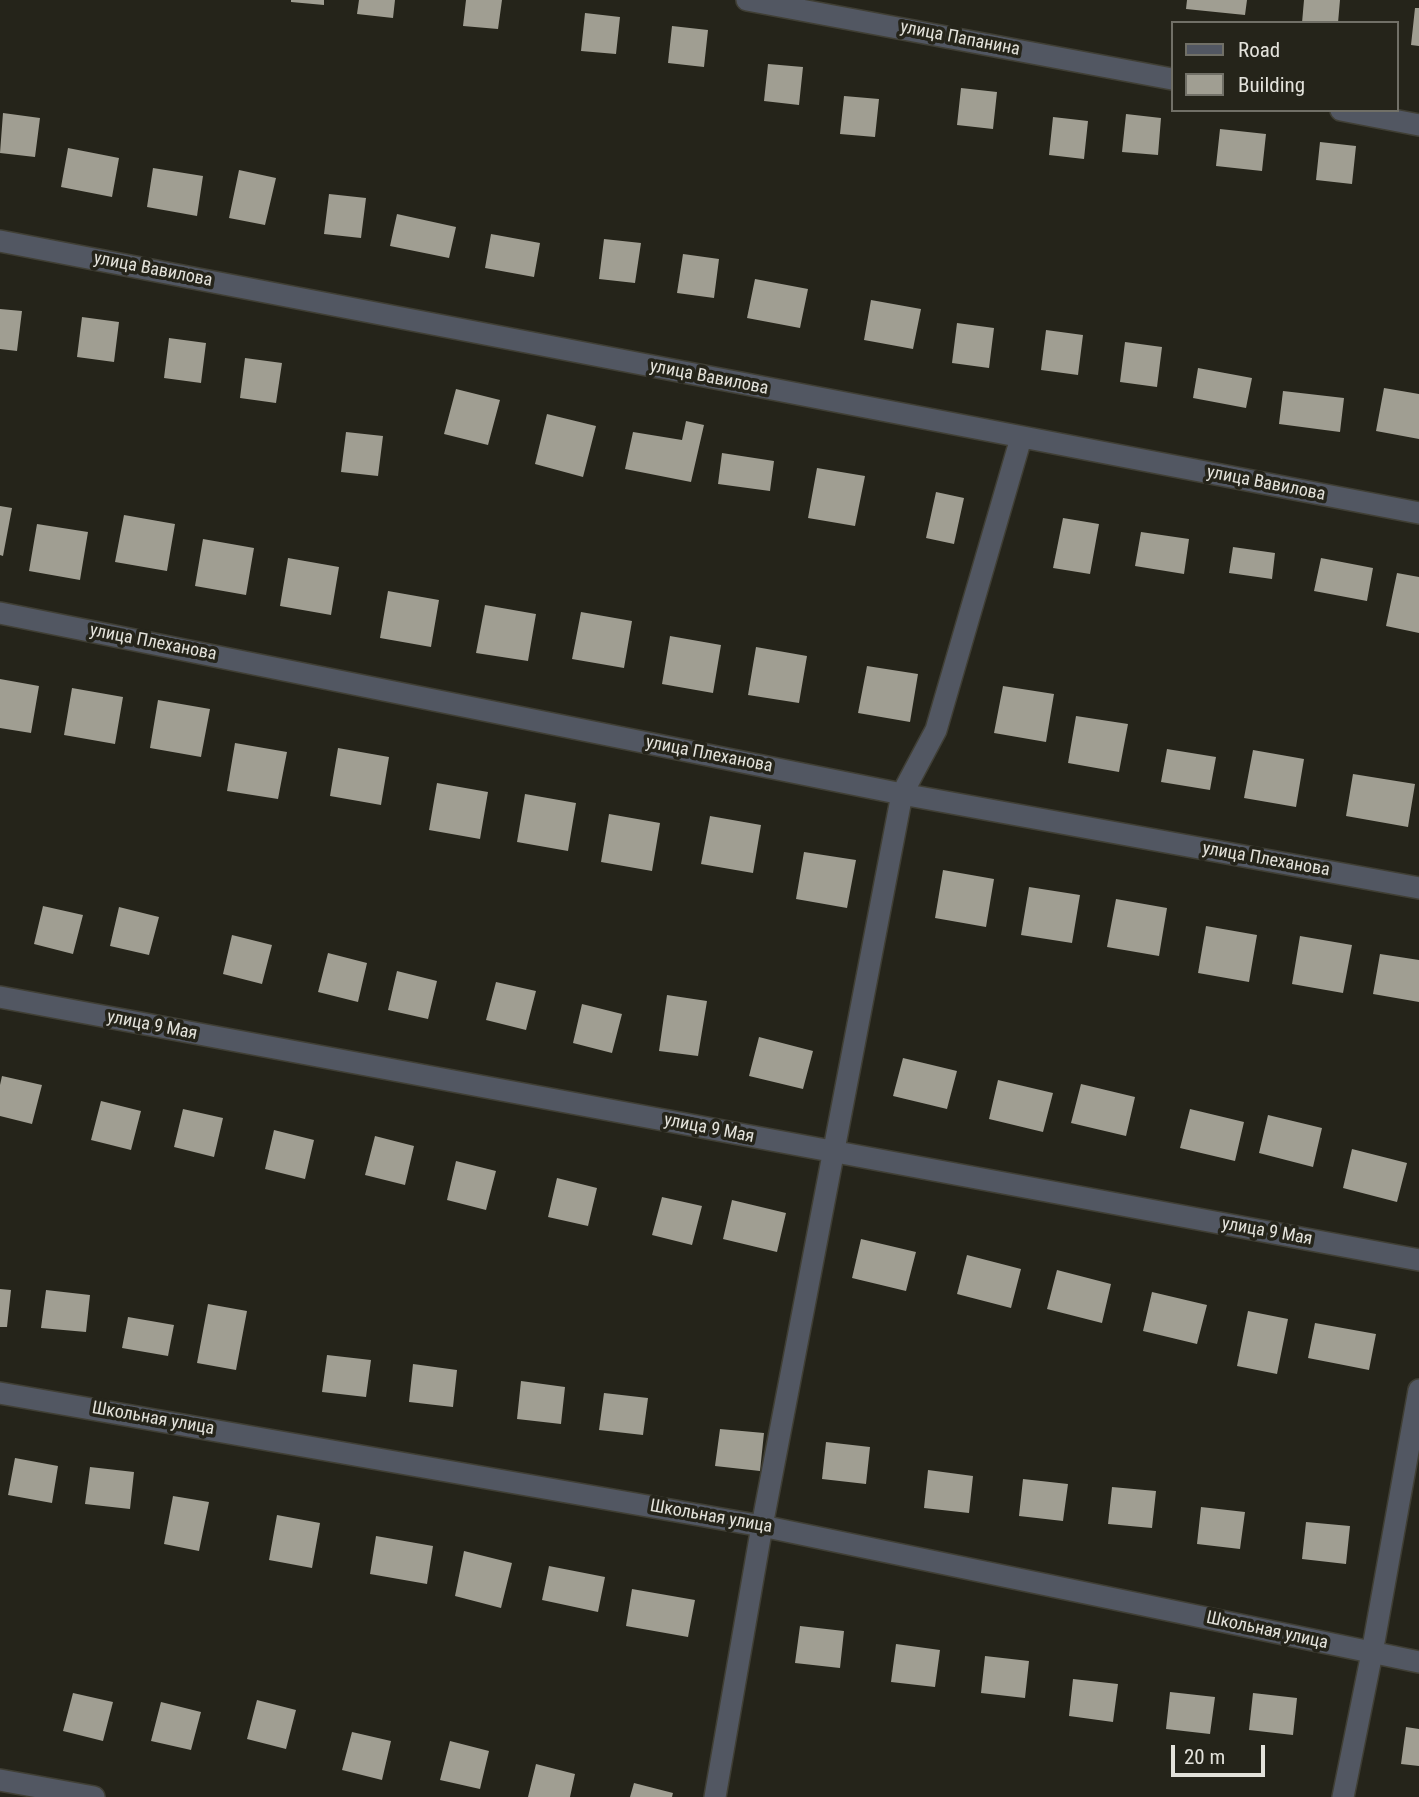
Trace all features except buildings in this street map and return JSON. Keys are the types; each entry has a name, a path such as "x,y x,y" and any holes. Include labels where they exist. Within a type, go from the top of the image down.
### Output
{"street":[{"name":"улица Папанина","path":"747,0 1170,79"},
{"path":"1351,112 1419,125"},
{"name":"улица Вавилова","path":"0,241 1419,513"},
{"path":"715,1797 762,1526 902,794 936,730 1021,438"},
{"name":"улица Плеханова","path":"0,613 902,794 1419,888"},
{"name":"улица 9 Мая","path":"0,998 1419,1260"},
{"path":"1343,1797 1419,1390"},
{"name":"Школьная улица","path":"0,1393 762,1526 1419,1662"},
{"path":"0,1780 93,1797"}]}
